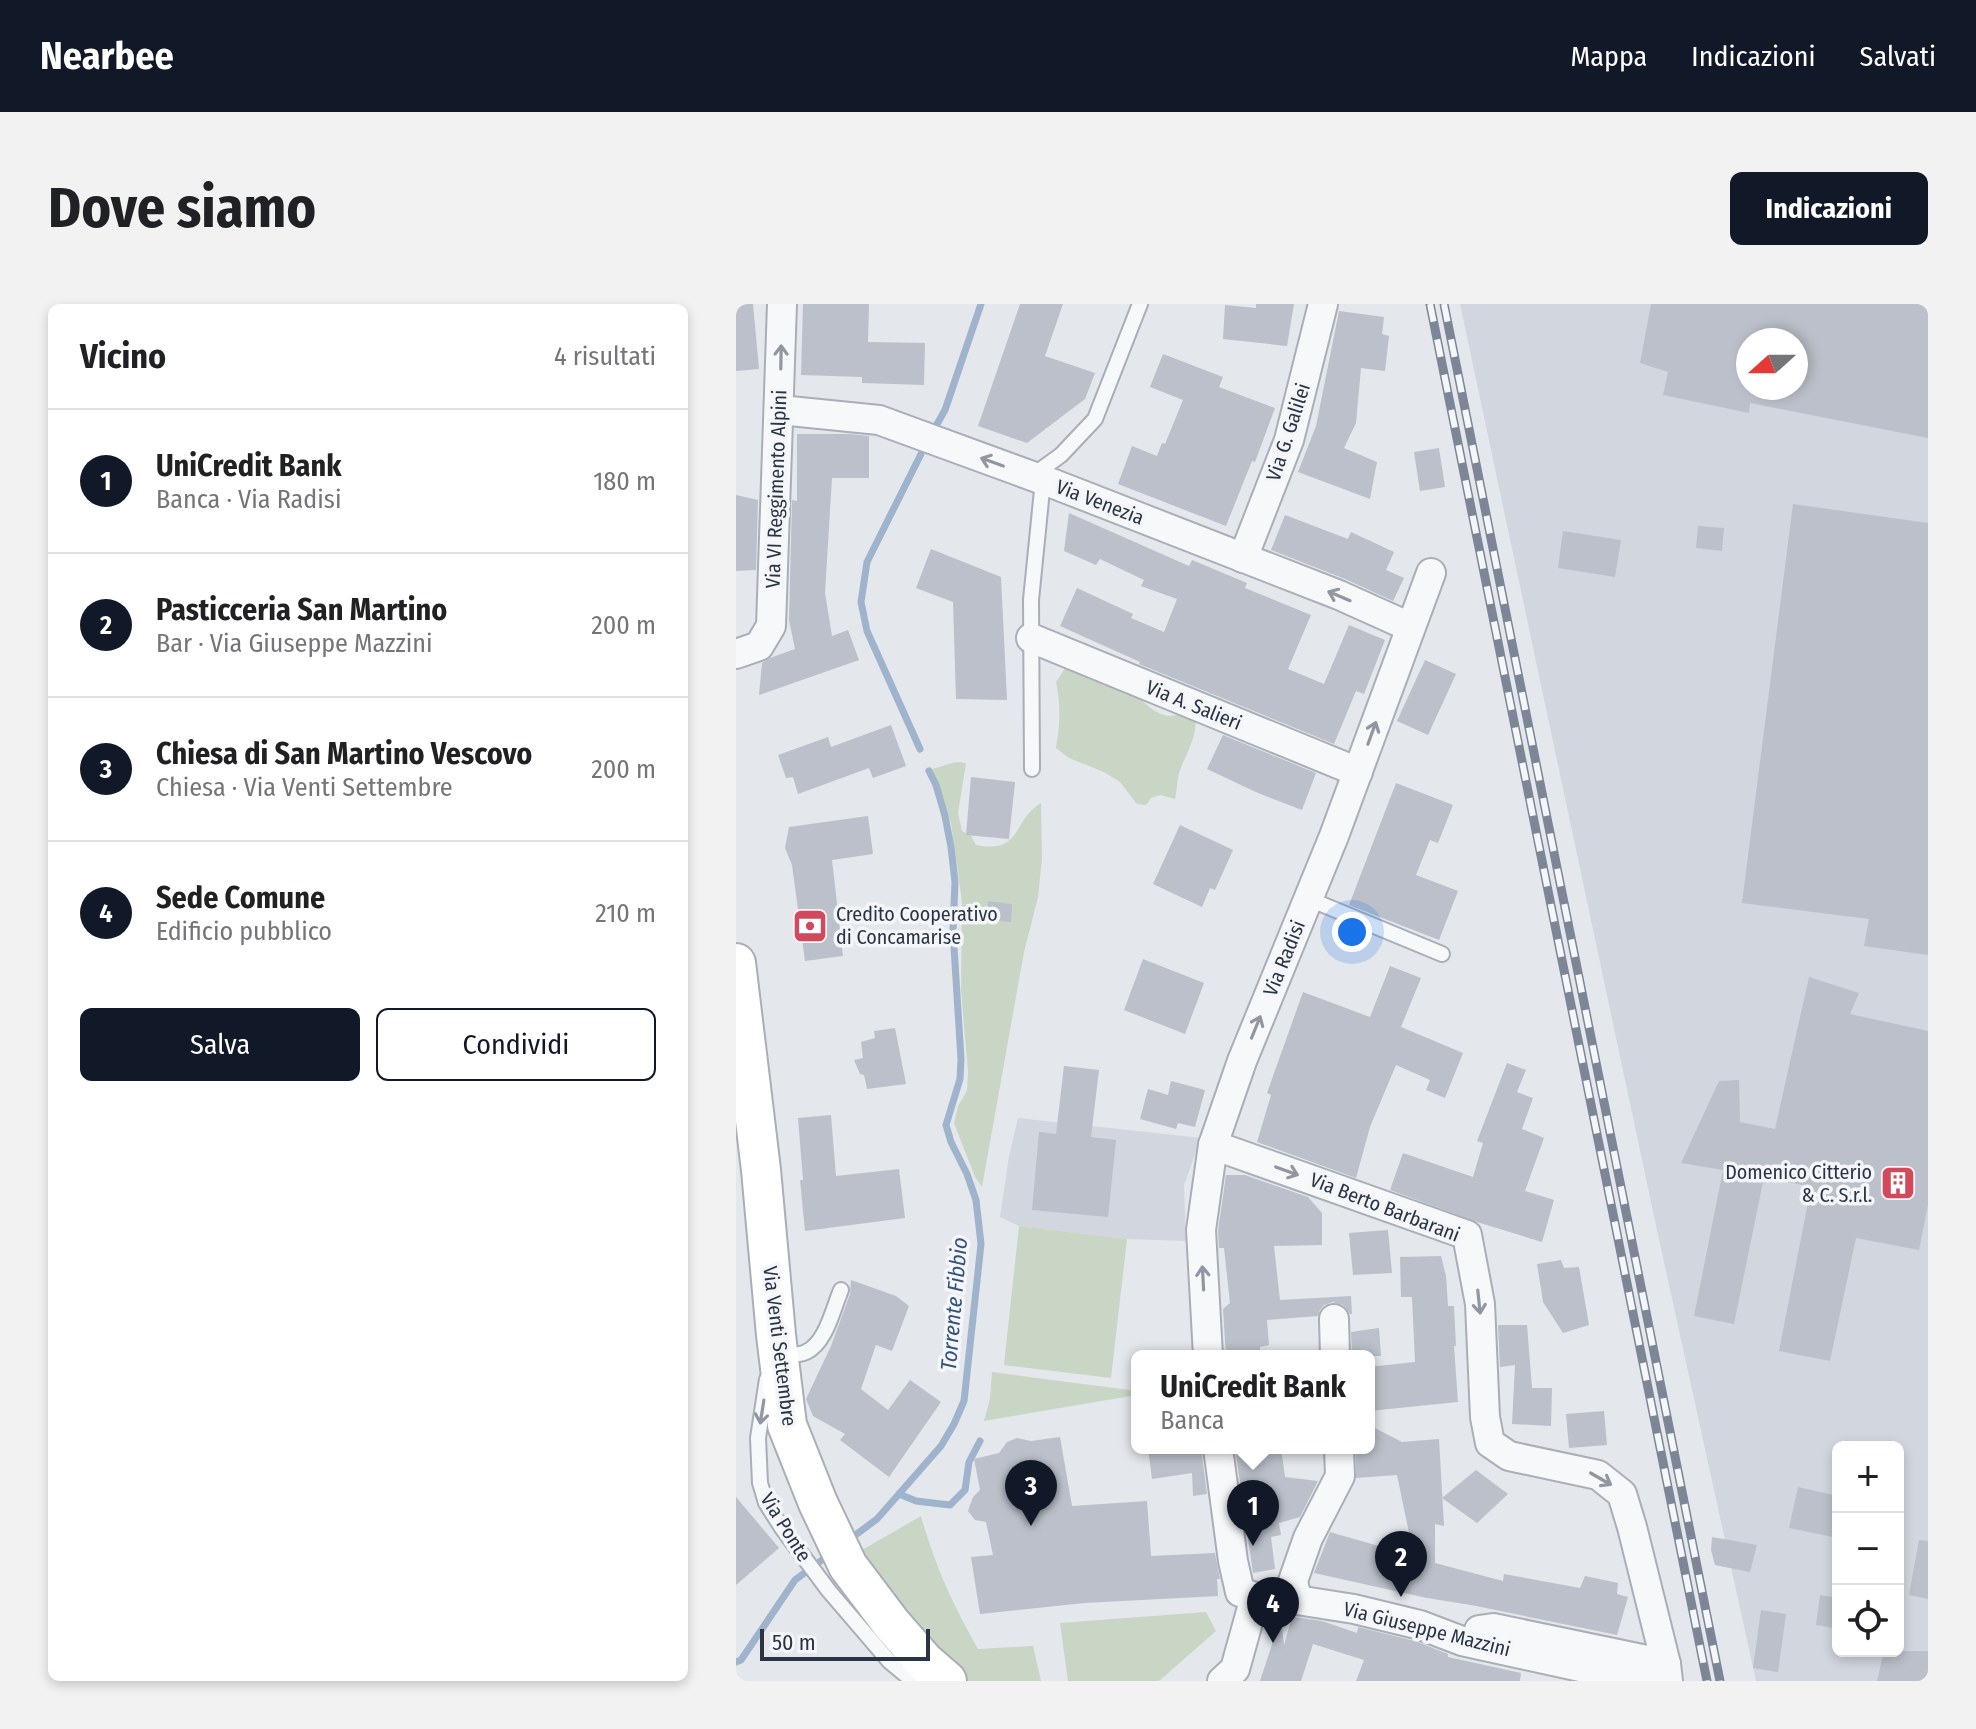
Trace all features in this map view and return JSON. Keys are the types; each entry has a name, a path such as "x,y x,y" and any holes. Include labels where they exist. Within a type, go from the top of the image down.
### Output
{"main road":[{"name":"Via Venti Settembre","path":"736,963 787,1425 818,1503 848,1566 891,1623 925,1662 947,1681"}],"street":[{"name":"Via VI Reggimento Alpini","path":"736,654 759,646 771,626 782,304"},
{"name":"Via G. Galilei","path":"1243,558 1289,440 1323,304"},
{"name":"Via Venezia","path":"780,410 879,420 1339,595 1410,627"},
{"name":"Via Radisi","path":"1208,1350 1201,1230 1213,1145 1242,1061 1309,899 1431,573"},
{"name":"Via A. Salieri","path":"1031,638 1358,772"},
{"name":"Via Berto Barbarani","path":"1213,1145 1467,1235 1480,1304 1485,1417 1490,1443 1509,1456 1598,1475 1622,1494 1632,1527 1659,1675"},
{"path":"1334,1319 1335,1350"},
{"path":"1219,1454 1240,1592 1255,1597 1235,1669 1222,1681"},
{"path":"1297,1600 1293,1581 1308,1538 1340,1476 1339,1454"},
{"name":"Via Giuseppe Mazzini","path":"1255,1597 1297,1600 1367,1612 1420,1625 1462,1641 1659,1675"}],"lane":[{"path":"1032,769 1031,600 1037,478 1095,419 1140,304"},
{"path":"1309,899 1442,954"},
{"path":"777,1345 804,1354 812,1348 823,1335 841,1290"},
{"name":"Via Ponte","path":"777,1345 758,1438 760,1483 766,1503 829,1591 889,1661 913,1681"}],"shaded area":[{"path":"1460,304 1928,304 1928,1681 1756,1681"},
{"path":"1018,1118 1201,1138 1184,1185 1186,1241 1127,1239 1019,1226 1000,1217"}],"green space":[{"path":"1066,667 1102,673 1103,685 1128,691 1163,715 1195,712 1194,736 1179,773 1175,799 1160,795 1151,798 1146,805 1137,804 1120,782 1069,758 1056,748 1059,699 1056,682"},
{"path":"956,762 966,763 958,813 962,831 971,836 976,845 1002,845 1041,803 1042,858 1038,897 1024,952 982,1187 975,1177 954,1123 958,1106 967,1091 968,1072 961,990 962,902 951,823 932,769"},
{"path":"1019,1226 1127,1239 1111,1378 1004,1365"},
{"path":"992,1372 1131,1390 1131,1396 984,1421"},
{"path":"921,1516 945,1585 978,1649 1033,1646 1041,1681 956,1681 855,1554"},
{"path":"1206,1612 1216,1631 1159,1681 1068,1681 1060,1623"}],"building":[{"path":"736,304 753,304 759,369 736,371"},
{"path":"803,304 869,304 868,342 925,343 924,385 862,383 862,377 801,375"},
{"path":"1020,304 1063,304 1045,356 1095,373 1085,399 1027,443 978,426"},
{"path":"1256,304 1294,304 1287,346 1223,339 1225,305 1256,308"},
{"path":"1651,304 1928,304 1928,438 1750,403 1749,413 1663,395 1668,372 1640,363"},
{"path":"1339,311 1384,317 1382,334 1389,336 1385,371 1361,368 1356,423 1344,448 1377,462 1370,499 1298,472 1316,426"},
{"path":"1163,354 1223,377 1219,387 1275,408 1226,526 1118,484 1132,446 1157,456 1183,400 1150,387"},
{"path":"797,434 869,436 869,478 832,478 825,593 832,636 848,630 859,660 759,695 762,663 795,649 789,620 792,500 797,501"},
{"path":"1439,448 1445,487 1420,491 1414,452"},
{"path":"736,495 758,500 756,570 736,571"},
{"path":"1793,504 1928,523 1928,955 1864,946 1869,919 1742,903"},
{"path":"1069,513 1189,566 1192,560 1247,583 1245,588 1311,615 1288,669 1324,684 1349,625 1385,640 1364,694 1356,691 1334,744 1139,664 1060,626 1077,588 1133,614 1131,618 1164,632 1177,599 1141,586 1144,580 1100,559 1096,565 1064,551"},
{"path":"1285,515 1348,539 1351,532 1394,552 1386,570 1404,578 1393,601 1271,550"},
{"path":"1698,526 1724,528 1722,551 1696,548"},
{"path":"1563,531 1621,540 1615,577 1558,568"},
{"path":"931,549 1001,577 1007,700 956,699 953,602 916,588"},
{"path":"1425,660 1456,674 1428,735 1397,721"},
{"path":"891,725 906,766 873,778 869,768 798,794 793,777 786,778 778,755 828,737 831,747"},
{"path":"1223,735 1316,773 1302,810 1207,769"},
{"path":"971,777 1015,782 1009,839 966,835"},
{"path":"1396,783 1453,805 1438,843 1430,840 1416,875 1458,891 1439,940 1349,905"},
{"path":"868,816 873,854 832,860 843,956 805,961 792,865 785,848 789,827"},
{"path":"1180,825 1233,850 1215,890 1210,888 1202,907 1153,884"},
{"path":"988,901 1012,904 1011,922 986,920"},
{"path":"1143,959 1204,983 1185,1034 1124,1010"},
{"path":"1390,966 1421,978 1401,1027 1463,1053 1445,1098 1426,1090 1430,1080 1396,1065 1370,1127 1356,1178 1257,1142 1271,1095 1267,1093 1303,992 1370,1017"},
{"path":"1809,977 1859,993 1850,1014 1928,1031 1928,1205 1919,1250 1856,1238 1830,1361 1779,1351 1811,1187 1764,1177 1734,1324 1694,1316 1723,1170 1681,1163 1719,1081 1739,1080 1740,1122 1775,1129"},
{"path":"895,1028 906,1084 867,1089 864,1075 860,1074 854,1060 863,1058 861,1042 875,1038 874,1031"},
{"path":"1507,1063 1526,1070 1517,1092 1533,1098 1522,1129 1544,1138 1525,1191 1554,1200 1542,1242 1390,1190 1403,1153 1473,1177 1483,1143 1477,1141"},
{"path":"1064,1066 1099,1070 1091,1137 1116,1140 1108,1217 1032,1210 1039,1132 1056,1134"},
{"path":"1171,1081 1205,1090 1195,1127 1178,1123 1176,1129 1140,1119 1148,1089 1168,1095"},
{"path":"831,1115 836,1176 899,1169 905,1218 805,1231 798,1118"},
{"path":"1226,1175 1245,1175 1308,1197 1322,1213 1322,1245 1274,1246 1280,1300 1351,1296 1352,1314 1343,1305 1333,1302 1324,1305 1318,1316 1267,1320 1269,1345 1260,1347 1260,1350 1226,1350 1223,1309 1230,1303 1224,1248 1219,1248 1218,1231"},
{"path":"1388,1230 1392,1273 1353,1275 1349,1233"},
{"path":"1441,1256 1448,1306 1454,1306 1458,1402 1375,1410 1375,1366 1415,1362 1412,1297 1401,1297 1400,1257"},
{"path":"1561,1260 1564,1268 1579,1267 1589,1325 1563,1333 1543,1302 1537,1264"},
{"path":"851,1280 896,1296 909,1306 892,1351 876,1345 861,1389 888,1410 910,1380 941,1402 889,1477 840,1440 845,1434 813,1416 806,1399 831,1346 850,1294"},
{"path":"1498,1325 1527,1325 1532,1388 1552,1388 1551,1426 1512,1424 1515,1365 1500,1367"},
{"path":"1379,1328 1381,1356 1375,1356 1375,1350 1352,1350 1351,1332"},
{"path":"1604,1411 1607,1445 1569,1448 1566,1414"},
{"path":"1375,1428 1402,1442 1439,1439 1444,1526 1435,1524 1435,1563 1503,1581 1504,1574 1580,1588 1585,1576 1618,1583 1617,1594 1628,1597 1617,1635 1314,1573 1330,1532 1396,1551 1397,1544 1412,1547 1397,1475 1356,1478 1356,1454 1375,1454"},
{"path":"1060,1437 1072,1506 1147,1501 1151,1556 1215,1553 1220,1579 1217,1579 1218,1596 1084,1603 980,1614 971,1557 993,1555 986,1522 975,1520 968,1511 973,1497 980,1490 974,1459 999,1453 1007,1442 1017,1438 1031,1441"},
{"path":"1149,1454 1202,1454 1207,1494 1193,1496 1192,1473 1152,1479"},
{"path":"1236,1454 1282,1454 1285,1477 1318,1481 1300,1517 1279,1523 1281,1535 1271,1537 1275,1569 1253,1573"},
{"path":"1476,1470 1508,1494 1477,1523 1442,1498"},
{"path":"1798,1487 1832,1495 1832,1537 1789,1528"},
{"path":"736,1497 779,1548 736,1585"},
{"path":"1712,1537 1757,1545 1750,1572 1715,1565"},
{"path":"1919,1540 1928,1541 1928,1599 1909,1595"},
{"path":"1820,1595 1832,1597 1832,1628 1816,1625"},
{"path":"1761,1610 1786,1614 1778,1672 1753,1668"},
{"path":"1281,1617 1284,1645 1292,1617 1322,1621 1357,1633 1358,1627 1415,1641 1448,1654 1448,1657 1521,1673 1520,1681 1356,1681 1364,1660 1313,1644 1301,1681 1260,1681"},
{"path":"1904,1651 1928,1651 1928,1681 1877,1681 1883,1657 1904,1657"}],"waterway":[{"name":"Torrente Fibbio","path":"932,433 945,410 981,304"},
{"name":"Torrente Fibbio","path":"920,749 867,631 861,602 867,562 921,454"},
{"name":"Torrente Fibbio","path":"850,1539 877,1519 941,1446 954,1424 964,1401 981,1244 976,1200 946,1125 960,1079 961,1059 953,931 955,882 945,816 929,771"},
{"name":"Torrente Fibbio","path":"899,1494 916,1501 950,1505 965,1490 969,1462 980,1441"},
{"name":"Torrente Fibbio","path":"736,1662 741,1660 795,1580 830,1554"}],"railway":[{"path":"1430,304 1707,1681"},
{"path":"1444,304 1720,1681"}],"place":[{"name":"Credito Cooperativo di Concamarise","path":"810,926"},
{"name":"Domenico Citterio & C. S.r.l.","path":"1898,1183"},
{"name":"Chiesa di San Martino Vescovo","path":"1031,1526"},
{"name":"UniCredit Bank","path":"1253,1546"},
{"name":"Pasticceria San Martino","path":"1401,1597"},
{"name":"Sede Comune","path":"1273,1643"}]}
